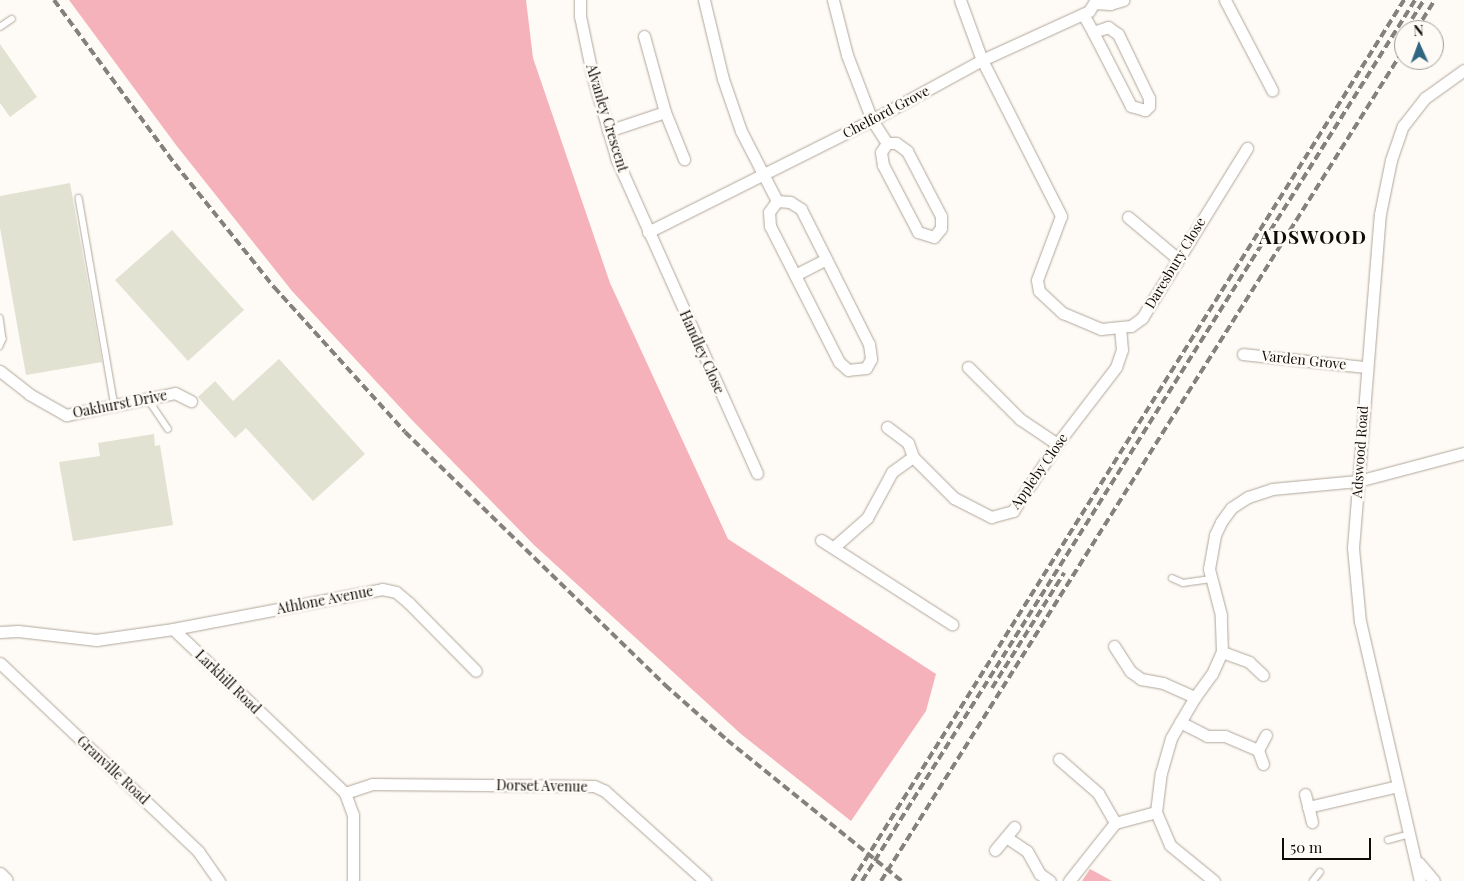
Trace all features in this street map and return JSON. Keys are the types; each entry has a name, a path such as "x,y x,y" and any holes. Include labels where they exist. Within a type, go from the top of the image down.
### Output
{"street":[{"name":"Alvanley Crescent","path":"580,0 582,25 608,131 617,160 648,232"},
{"path":"704,0 726,88 741,131 778,201"},
{"path":"832,0 847,55 872,120 887,143"},
{"name":"Daresbury Close","path":"960,0 982,60 1060,216 1040,267 1039,291 1063,313 1085,324 1102,329 1131,326 1142,318 1247,148"},
{"name":"Chelford Grove","path":"648,232 872,120 982,60 1082,14 1092,1 1110,4 1123,0"},
{"path":"1225,0 1272,90"},
{"path":"1082,14 1131,106 1139,111 1145,110 1149,106 1149,98 1118,34 1108,27 1093,32"},
{"path":"644,36 665,112 684,159"},
{"name":"Adswood Road","path":"1420,881 1360,622 1353,548 1365,367 1380,214 1390,160 1403,126 1425,98 1464,70"},
{"path":"608,131 665,112"},
{"path":"887,143 896,143 907,151 942,218 941,228 934,237 918,232 882,165 880,152 887,143"},
{"path":"778,201 790,202 801,209 869,344 871,359 866,368 848,370 839,362 770,226 769,212 778,201"},
{"path":"1128,217 1178,259"},
{"name":"Handley Close","path":"648,232 757,473"},
{"path":"795,275 826,259"},
{"name":"Appleby Close","path":"887,427 908,443 913,457 954,498 991,517 1008,514 1018,507 1057,444 1116,367 1122,350 1120,328"},
{"name":"Varden Grove","path":"1243,354 1365,367"},
{"path":"968,367 1020,419 1057,444"},
{"name":"Oakhurst Drive","path":"0,371 29,394 66,415 175,393 191,401"},
{"path":"1214,881 1170,845 1156,812 1161,774 1180,722 1212,674 1222,652 1221,615 1209,569 1215,534 1231,508 1248,497 1272,489 1358,481 1464,453"},
{"path":"834,547 867,518 892,472 913,457"},
{"path":"821,540 952,624"},
{"name":"Athlone Avenue","path":"173,629 382,589 396,592 409,603 476,671"},
{"path":"0,632 18,631 96,640 173,629"},
{"name":"Larkhill Road","path":"173,629 345,793 353,815 353,881"},
{"path":"1114,646 1130,671 1141,679 1163,683 1195,697"},
{"path":"1222,652 1249,662 1263,675"},
{"name":"Granville Road","path":"0,663 198,851 219,881"},
{"path":"1180,722 1207,736 1224,736 1258,750"},
{"path":"1263,764 1258,750 1266,735"},
{"path":"1059,759 1098,793 1115,823"},
{"name":"Dorset Avenue","path":"345,793 372,784 594,786 605,792 705,881"},
{"path":"1308,807 1398,786"},
{"path":"1305,794 1312,822"},
{"path":"1069,881 1115,823 1156,812"},
{"path":"995,850 1014,826"},
{"path":"1006,837 1027,852 1040,874 1050,881"},
{"name":"Adswood Road","path":"1416,860 1434,881"},
{"path":"0,875 6,881"}],"lane":[{"path":"0,26 12,19"},
{"path":"78,198 115,406"},
{"path":"0,318 3,339 0,346"},
{"path":"148,399 168,429"},
{"path":"1172,578 1183,583 1211,579"},
{"path":"1388,840 1410,834"},
{"path":"1314,881 1320,872"}],"shaded area":[{"path":"69,0 526,0 533,58 610,283 728,539 936,674 926,711 851,821 741,734 534,545 411,419 292,291 176,145"},
{"path":"1090,869 1112,881 1082,881"}],"building":[{"path":"0,44 37,97 10,117 0,103"},
{"path":"70,183 102,362 26,375 0,228 0,196"},
{"path":"172,230 244,310 188,361 115,280"},
{"path":"279,359 365,454 313,501 246,428 235,438 198,397 215,381 233,401"},
{"path":"154,434 155,446 160,445 173,525 73,541 59,462 100,456 98,443"}],"railway":[{"path":"54,0 175,164 274,287 405,432 665,685 727,740 902,881"},
{"path":"852,881 1404,0"},
{"path":"862,881 1415,0"},
{"path":"1412,19 1424,0"},
{"path":"1422,20 1435,0"},
{"path":"881,881 1394,65"},
{"path":"992,688 1064,573"}],"district":[{"name":"ADSWOOD","path":"1313,237"}]}
